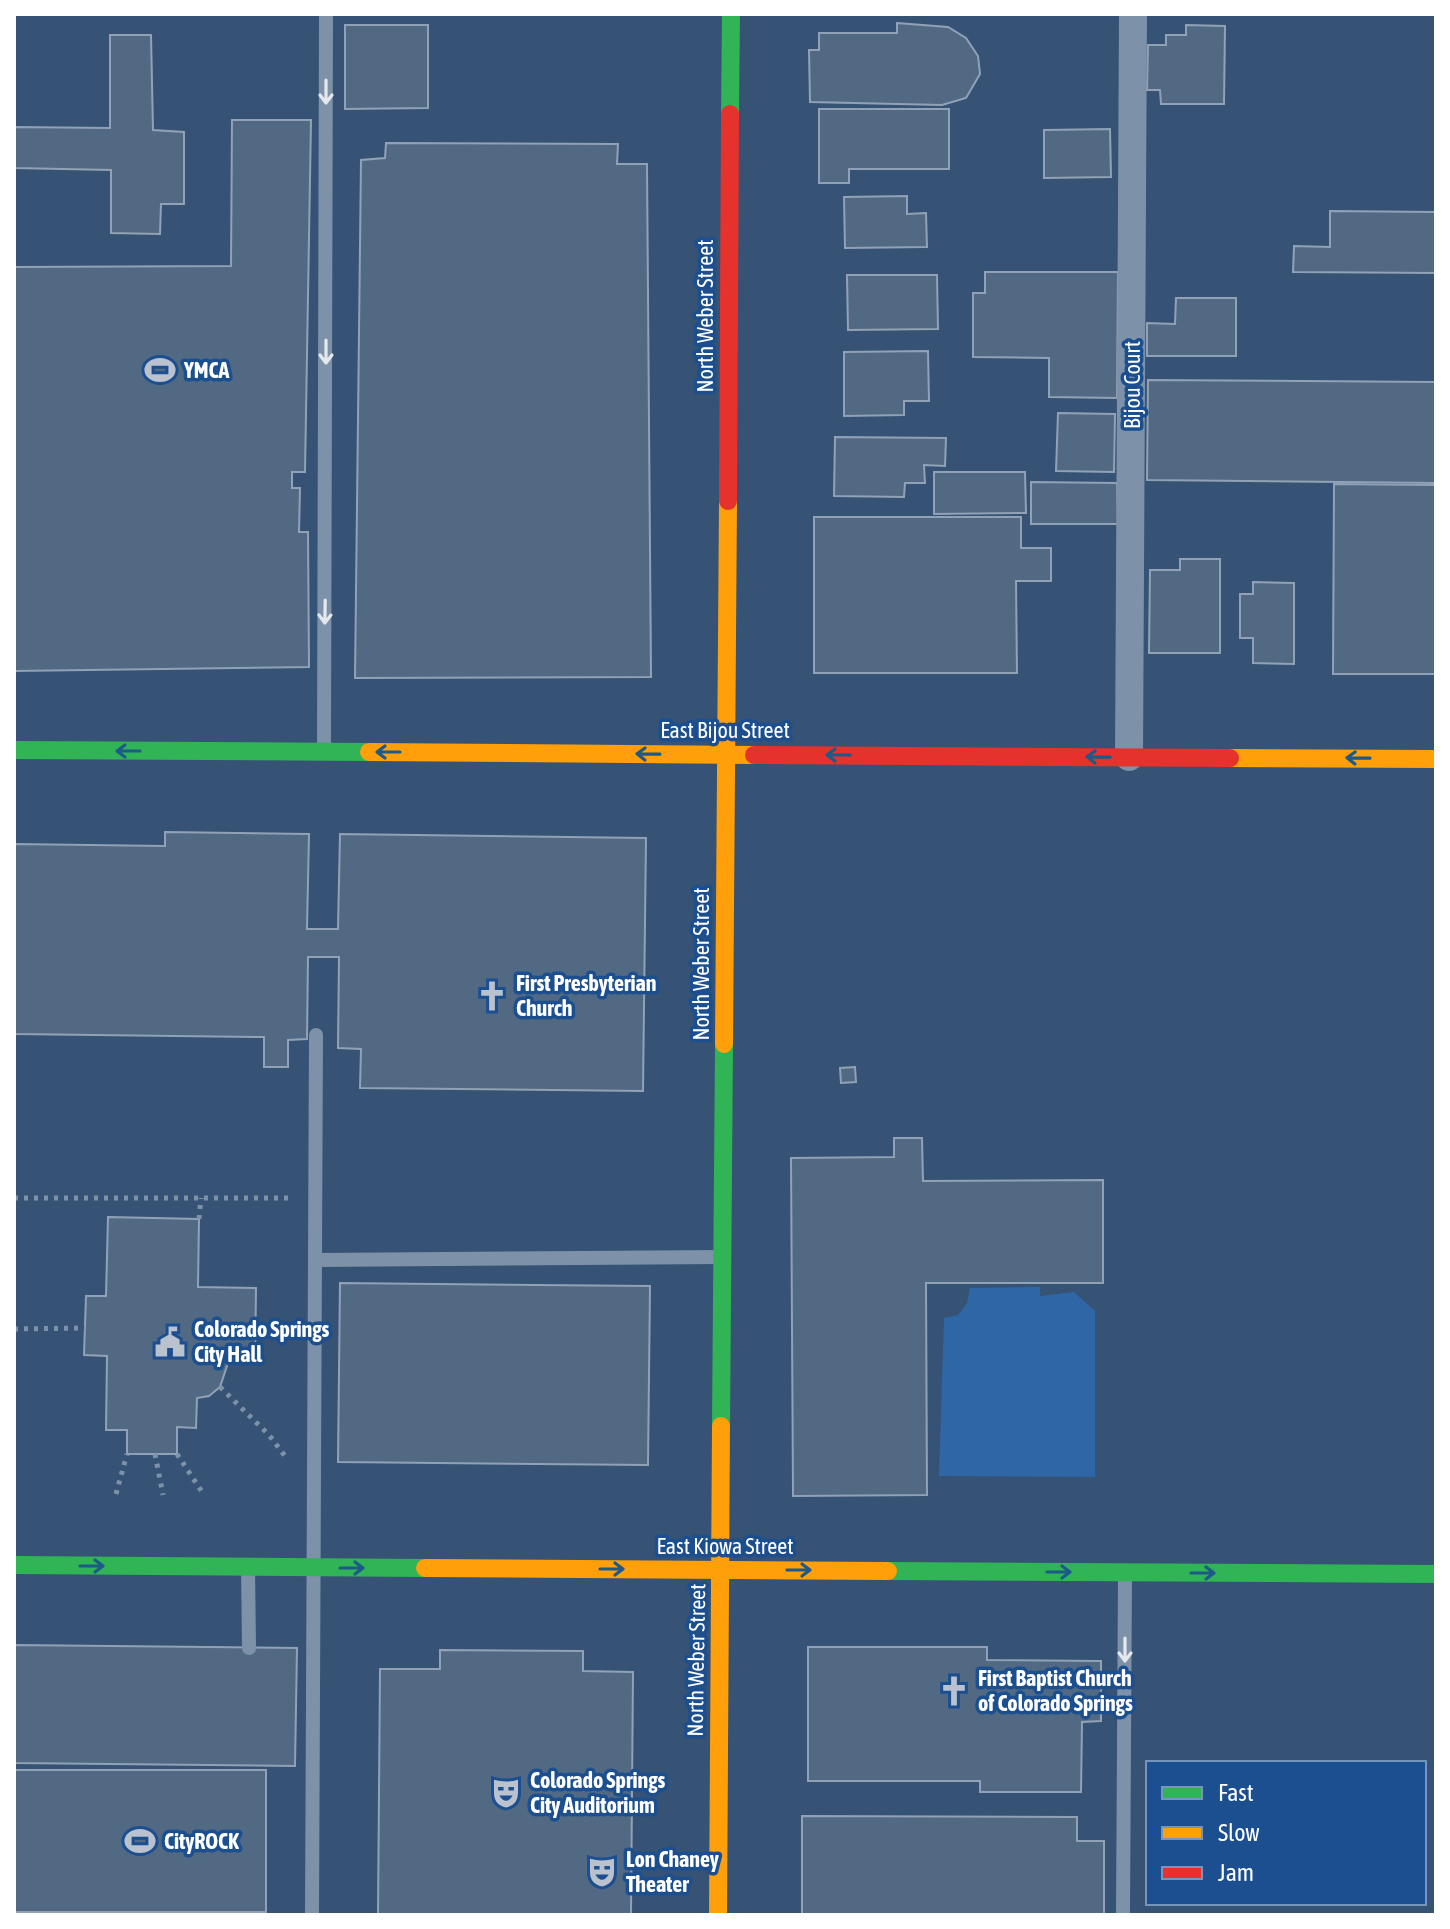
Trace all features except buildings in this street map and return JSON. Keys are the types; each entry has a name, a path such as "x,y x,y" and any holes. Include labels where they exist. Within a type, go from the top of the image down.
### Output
{"main road":[{"name":"North Weber Street","path":"718,1915 731,14"},
{"name":"East Bijou Street","path":"14,750 1436,759"},
{"name":"East Kiowa Street","path":"14,1565 1436,1574"}],"street":[{"name":"Bijou Court","path":"1129,757 1133,14"}],"lane":[{"path":"324,752 326,14"},
{"path":"312,1915 316,1035"},
{"path":"315,1260 723,1257"},
{"path":"248,1567 249,1648"},
{"path":"1123,1915 1125,1572"}],"path":[{"path":"14,1198 316,1198"},
{"path":"199,1219 201,1198"},
{"path":"14,1329 85,1328"},
{"path":"220,1387 269,1435 315,1496"},
{"path":"116,1494 127,1454"},
{"path":"155,1454 163,1495"},
{"path":"177,1454 204,1495"}],"shaded area":[{"path":"1040,1287 1040,1296 1074,1292 1095,1311 1095,1477 939,1476 944,1318 958,1315 967,1303 970,1288"}],"traffic: fast":[{"path":"730,114 731,14"},
{"path":"14,750 369,752"},
{"path":"721,1426 724,1044"},
{"path":"14,1565 425,1568"},
{"path":"888,1571 1436,1574"}],"traffic: slow":[{"path":"724,1044 728,501"},
{"path":"369,752 754,755"},
{"path":"1230,758 1436,759"},
{"path":"718,1915 721,1426"},
{"path":"425,1568 888,1571"}],"traffic: jam":[{"path":"728,501 730,114"},
{"path":"754,755 1230,758"}],"place":[{"name":"YMCA","path":"160,370"},
{"name":"First Presbyterian Church","path":"492,996"},
{"name":"Colorado Springs City Hall","path":"170,1342"},
{"name":"First Baptist Church of Colorado Springs","path":"954,1691"},
{"name":"Colorado Springs City Auditorium","path":"506,1793"},
{"name":"CityROCK","path":"140,1841"},
{"name":"Lon Chaney Theater","path":"602,1872"}]}
